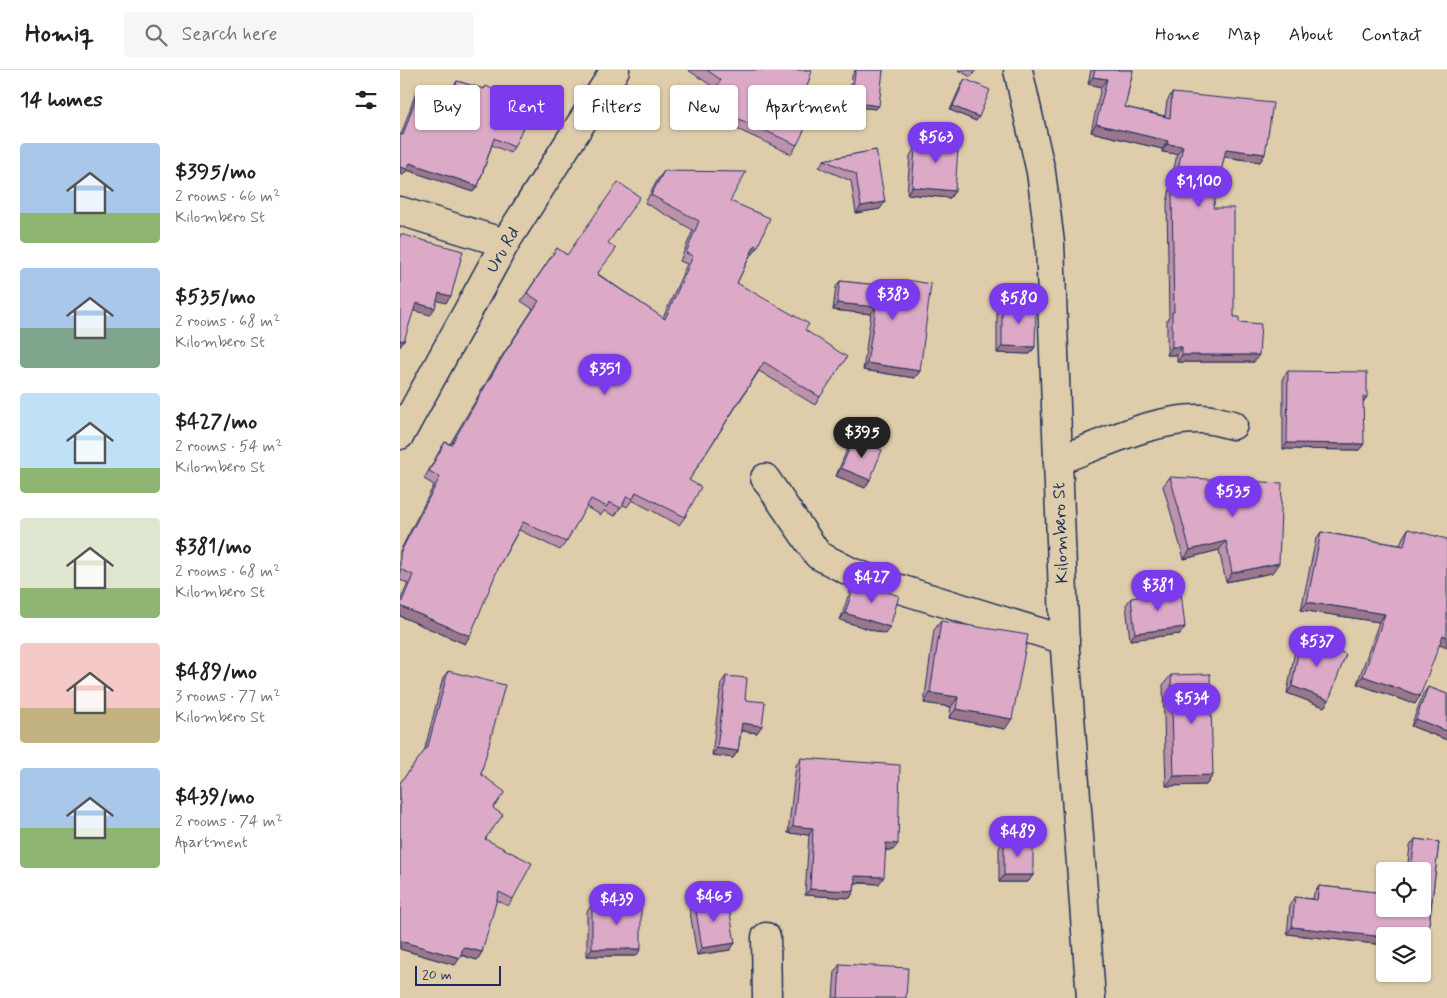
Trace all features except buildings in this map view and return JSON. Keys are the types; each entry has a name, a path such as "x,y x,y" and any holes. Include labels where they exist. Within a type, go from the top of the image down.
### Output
{"street":[{"name":"Uru Rd","path":"400,435 505,243 615,70"},
{"name":"Kilombero St","path":"1018,70 1042,172 1050,243 1065,640 1090,998"},
{"path":"400,211 505,243"},
{"path":"1058,460 1125,436 1176,421 1203,419 1233,425"},
{"path":"765,478 818,555 851,572 900,589 1065,640"},
{"path":"766,937 767,998"}]}
